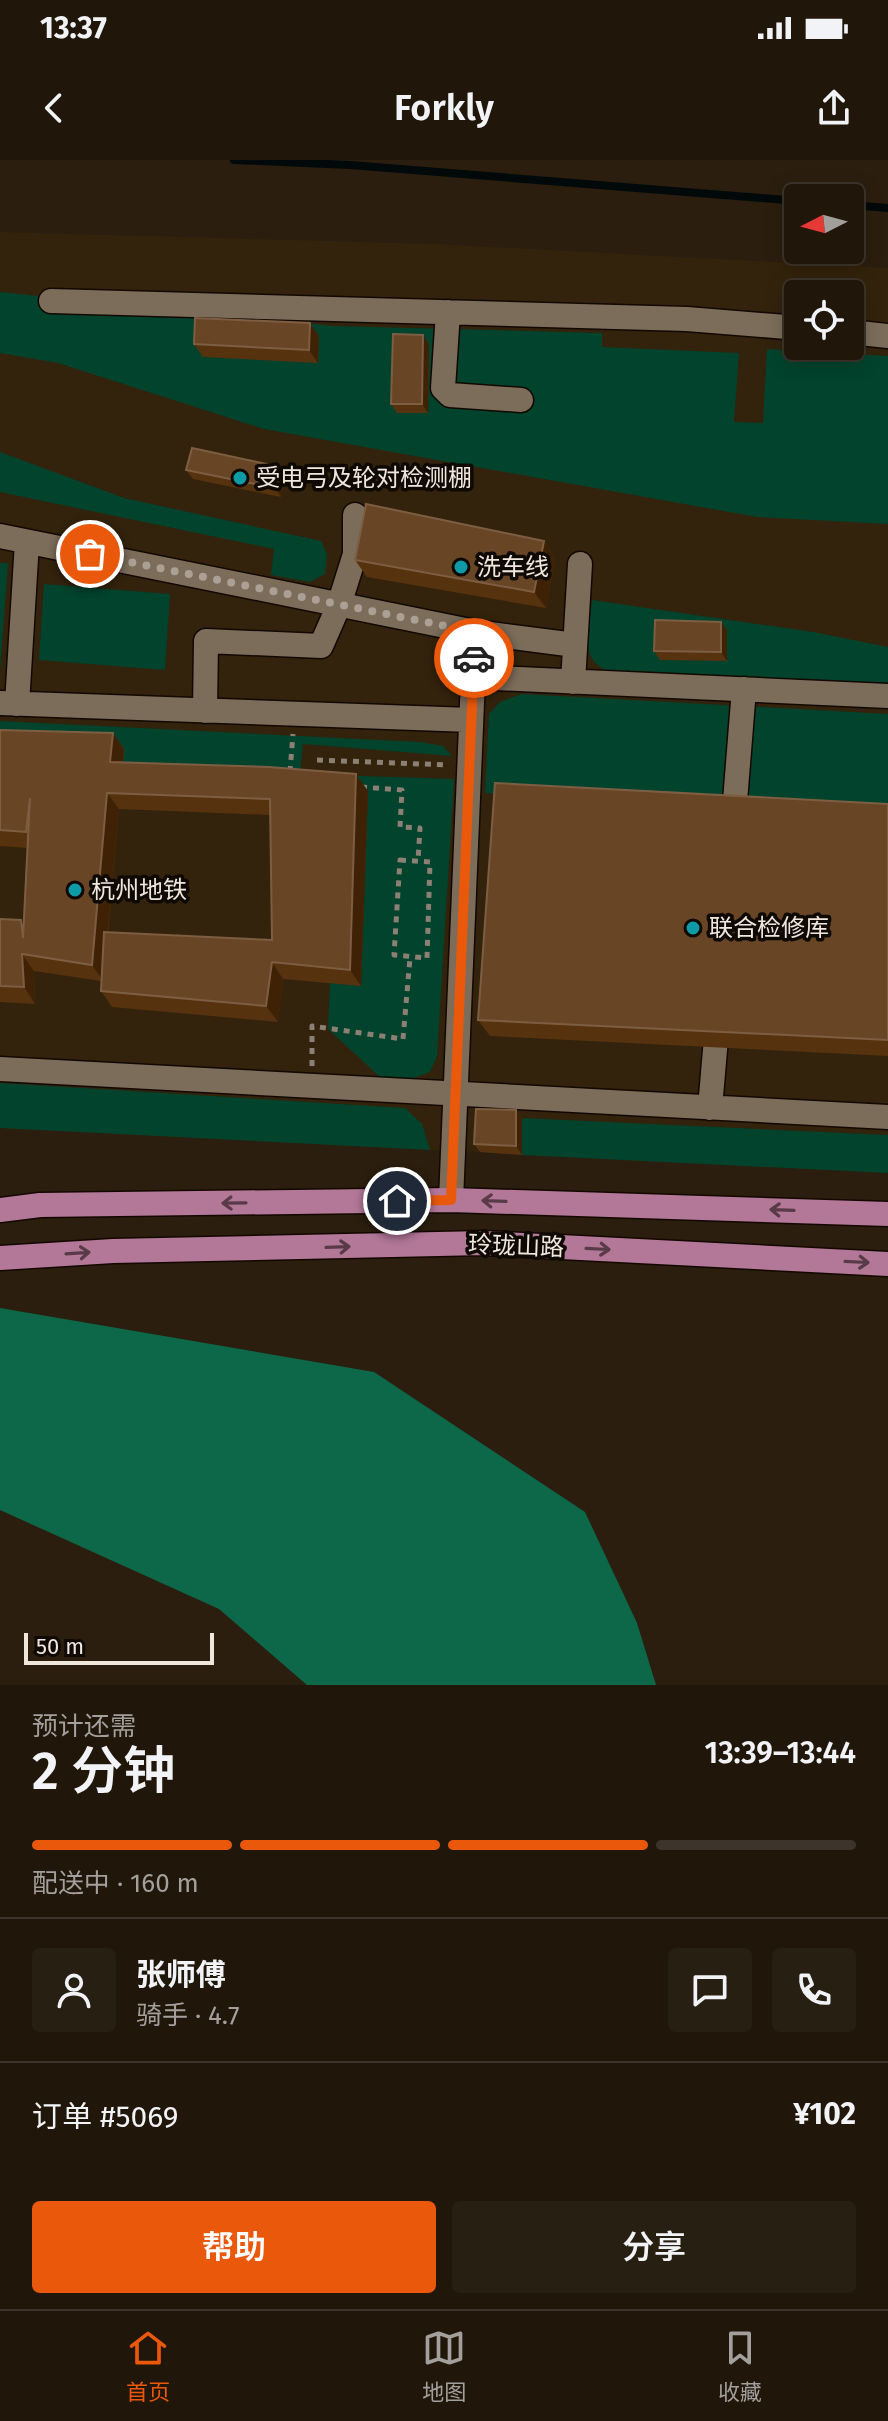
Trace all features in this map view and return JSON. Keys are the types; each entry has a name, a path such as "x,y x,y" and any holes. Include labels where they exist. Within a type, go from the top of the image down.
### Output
{"main road":[{"name":"玲珑山路","path":"0,1210 40,1205 451,1200 888,1214"},
{"name":"玲珑山路","path":"0,1258 113,1251 484,1243 888,1264"}],"lane":[{"path":"51,301 687,319 784,327"},
{"path":"448,312 443,388 450,395 521,400"},
{"path":"864,333 888,336"},
{"path":"205,711 206,641 321,646 339,605 355,554 355,515"},
{"path":"0,536 475,632 575,645"},
{"path":"27,542 8,704 471,720"},
{"path":"573,682 580,564"},
{"path":"451,1200 475,632"},
{"path":"530,680 534,639"},
{"path":"473,677 888,696"},
{"path":"732,844 744,689"},
{"path":"710,1108 719,999"},
{"path":"0,1069 888,1117"}],"path":[{"path":"289,781 295,714"},
{"path":"317,760 469,766"},
{"path":"359,787 402,790 400,827 420,828 418,861"},
{"path":"400,860 430,862 427,958 410,958 394,955 400,860"},
{"path":"311,1087 312,1026 403,1039 410,958"}],"shaded area":[{"path":"0,232 435,244 888,268 888,1173 0,1128"}],"green space":[{"path":"0,292 333,326 602,333 602,347 739,353 734,422 763,423 767,349 784,350 784,360 864,360 864,355 888,356 888,524 757,517 264,429 58,363 0,353"},
{"path":"0,452 124,498 321,541 327,554 325,574 310,582 271,575 274,549 0,492"},
{"path":"0,563 8,563 0,671"},
{"path":"44,584 170,594 165,670 39,660"},
{"path":"592,600 813,632 888,647 888,684 611,673 593,660 589,651 587,633"},
{"path":"522,694 888,714 888,818 485,793 489,714 500,702"},
{"path":"0,721 420,742 443,746 452,756 303,744 300,774 454,779 437,1057 430,1072 414,1078 380,1077 328,1029 330,983 361,985 368,791 121,778 124,749 0,746"},
{"path":"0,1083 405,1108 422,1124 430,1150 0,1128"},
{"path":"522,1118 888,1135 888,1173 522,1155"},
{"path":"0,1308 374,1372 585,1512 637,1623 656,1685 307,1685 219,1609 0,1510"}],"building":[{"path":"195,318 310,323 309,350 194,344"},
{"path":"393,334 423,335 422,404 391,404"},
{"path":"192,448 281,467 275,488 186,470"},
{"name":"洗车线","path":"366,504 544,541 534,592 355,560"},
{"path":"655,620 721,622 721,652 654,651"},
{"path":"0,730 113,733 110,762 269,767 356,774 350,970 272,962 266,1006 101,991 104,932 272,940 270,799 107,793 92,965 22,954 24,987 0,986 0,919 21,920 23,938 30,798 26,832 0,830"},
{"name":"联合检修库","path":"495,783 888,804 888,1040 478,1020"},
{"path":"476,1109 516,1110 516,1146 474,1144"}],"waterway":[{"path":"234,160 350,165 784,200"},
{"path":"864,206 888,208"}],"way so far":[{"path":"90,554 475,632 474,658"}],"place":[{"name":"受电弓及轮对检测棚","path":"240,478"},
{"name":"洗车线","path":"461,567"},
{"name":"杭州地铁","path":"75,890"},
{"name":"联合检修库","path":"693,928"}],"route":[{"path":"397,1201 451,1200 474,658"}]}
